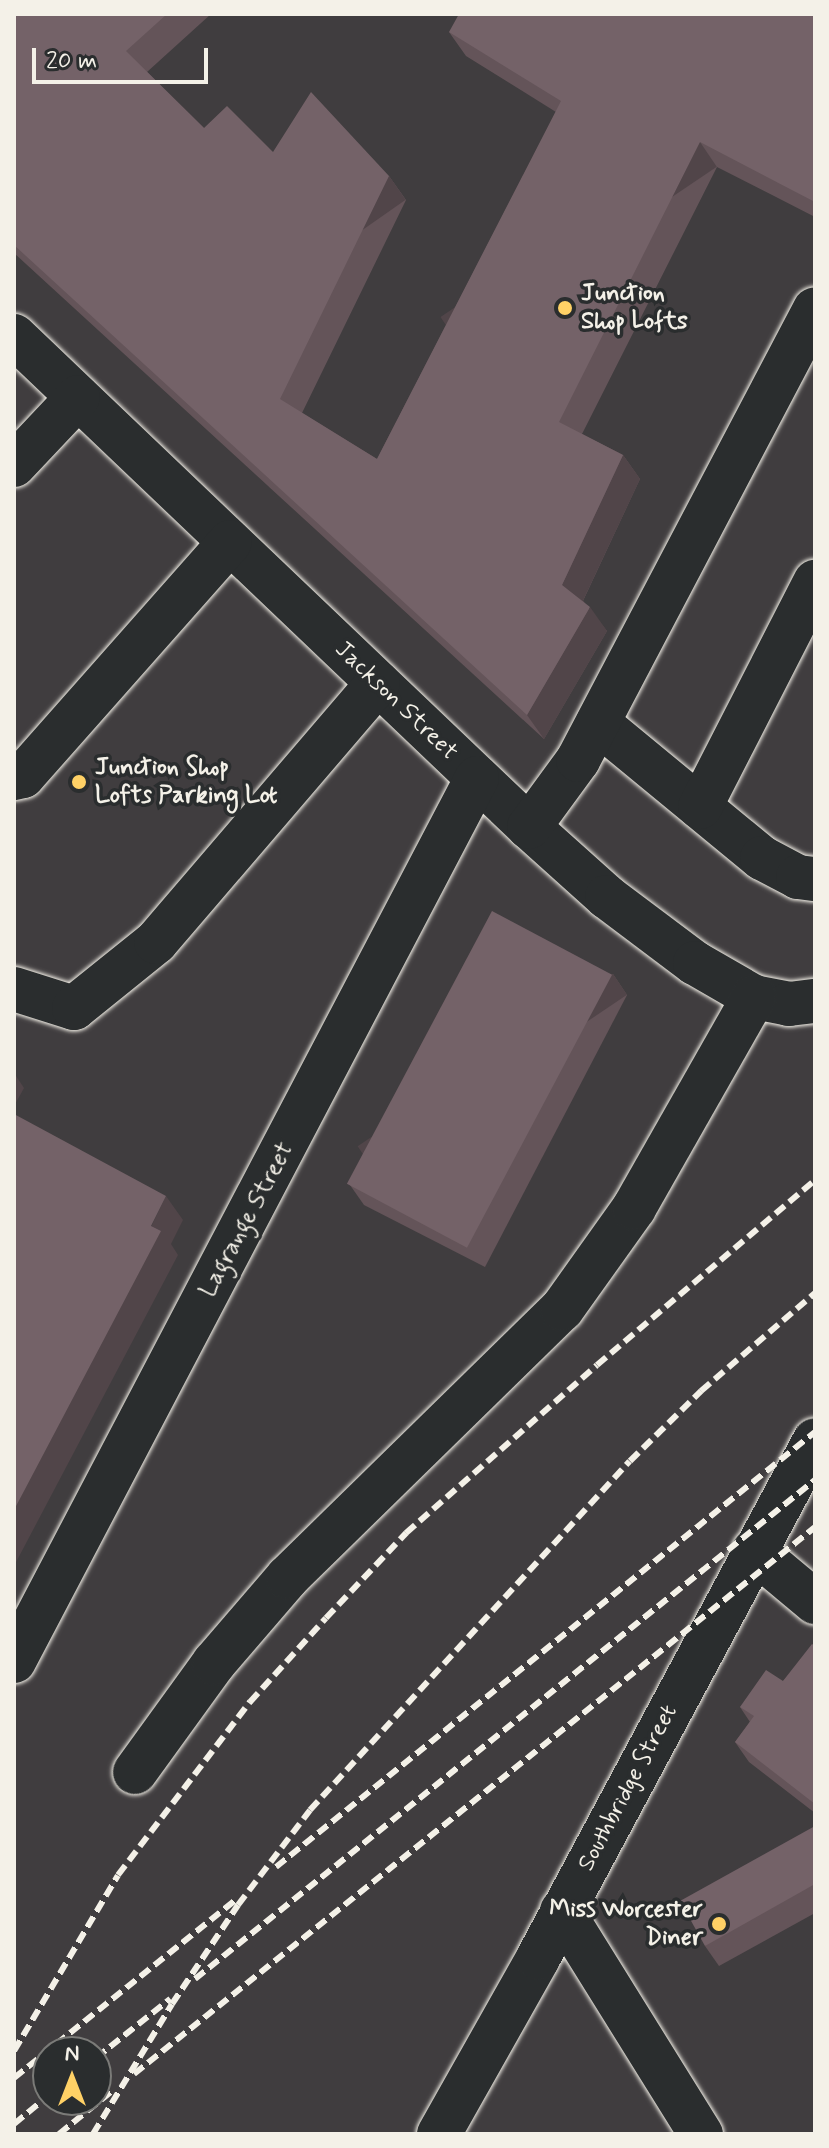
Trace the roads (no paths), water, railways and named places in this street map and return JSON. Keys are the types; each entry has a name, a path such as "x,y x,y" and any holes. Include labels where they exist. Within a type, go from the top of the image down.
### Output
{"street":[{"path":"529,827 561,787 598,723 815,309"},
{"name":"Jackson Street","path":"14,336 529,827 647,929 695,963 754,997 789,1004 815,1001"},
{"path":"14,465 78,397"},
{"path":"14,778 23,776 230,542"},
{"path":"700,807 815,582"},
{"path":"14,989 74,1008 156,942 378,683"},
{"path":"598,723 779,869 815,879"},
{"name":"Lagrange Street","path":"14,1661 477,778"},
{"path":"135,1772 214,1663 288,1577 562,1309 634,1208 754,997"},
{"name":"Southbridge Street","path":"439,2134 815,1440"},
{"path":"754,1551 815,1602"},
{"path":"562,1911 701,2134"}],"railway":[{"path":"14,2051 118,1875 250,1702 326,1618 406,1533 815,1180"},
{"path":"93,2134 172,2004 238,1905 310,1810 630,1461 701,1391 815,1293"},
{"path":"276,1867 815,1432"},
{"path":"195,1979 815,1480"},
{"path":"134,2074 815,1527"},
{"path":"14,2078 235,1900"},
{"path":"112,2045 170,1999"},
{"path":"14,2124 32,2109"},
{"path":"59,2134 81,2116"}],"place":[{"name":"Junction Shop Lofts","path":"565,308"},
{"name":"Junction Shop Lofts Parking Lot","path":"79,782"},
{"name":"Miss Worcester Diner","path":"719,1924"}]}
